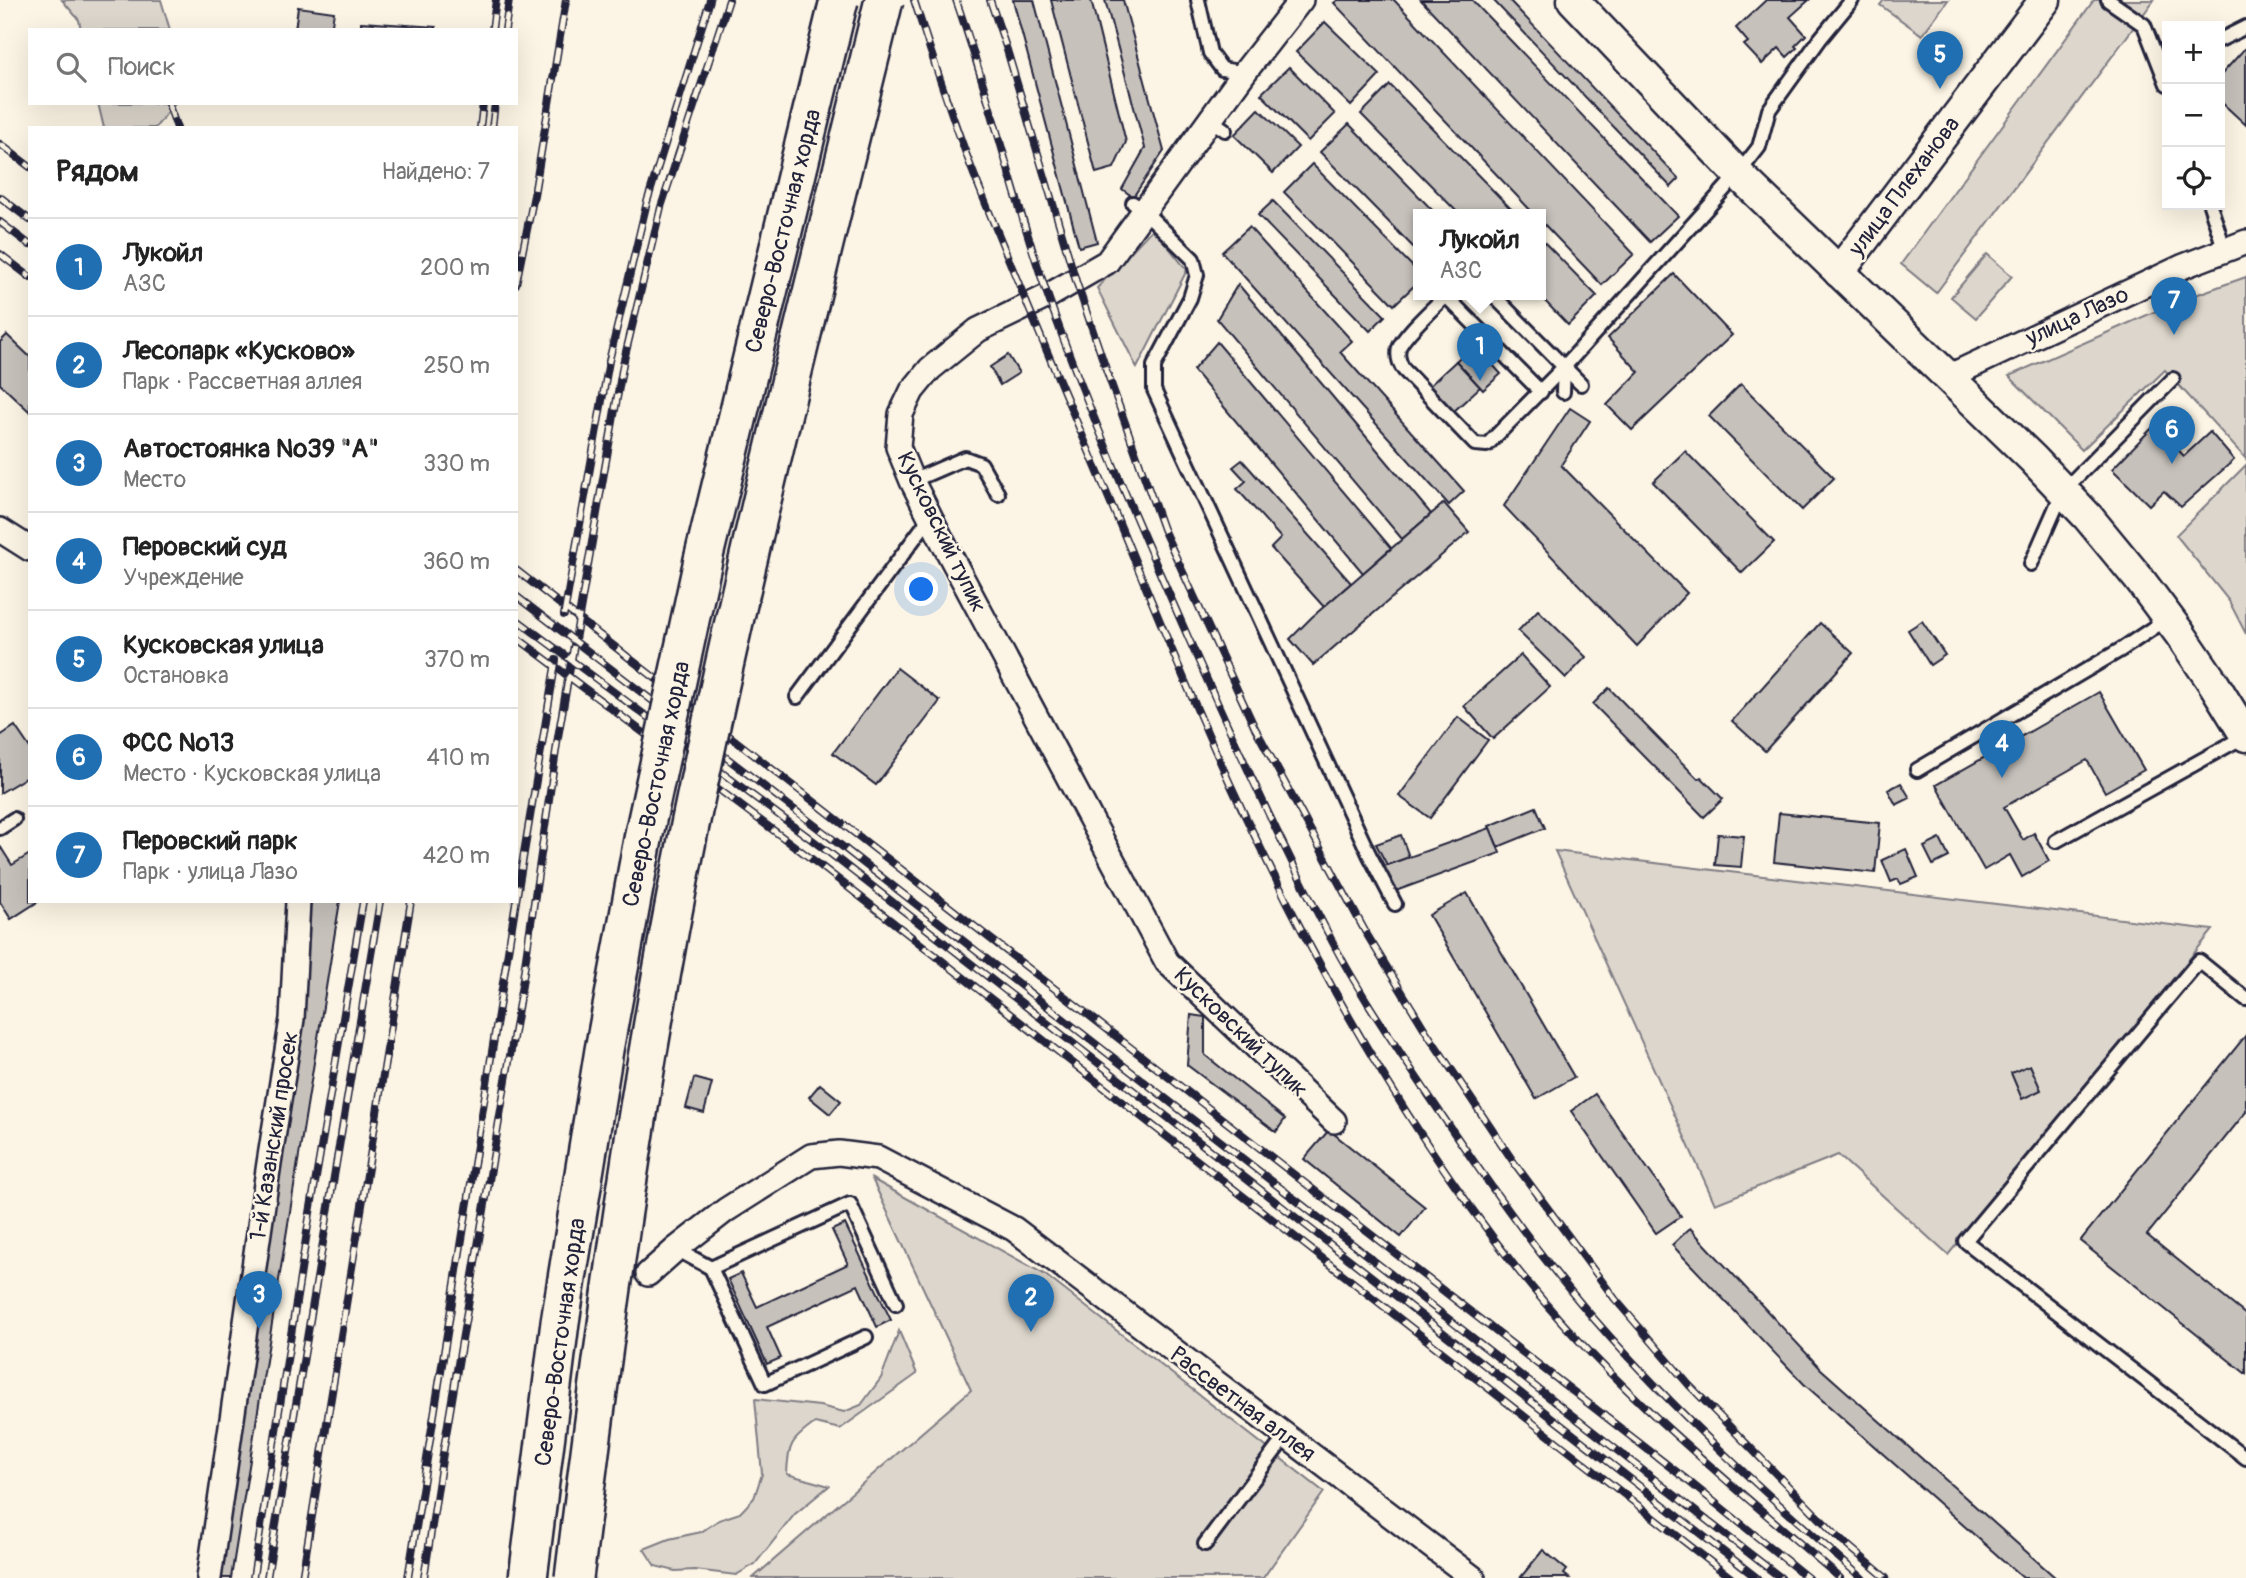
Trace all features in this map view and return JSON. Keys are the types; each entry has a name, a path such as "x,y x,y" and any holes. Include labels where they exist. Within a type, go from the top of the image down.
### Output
{"main road":[{"name":"Северо-Восточная хорда","path":"528,1578 562,1308 604,1050 644,834 704,560 839,0"},
{"name":"Северо-Восточная хорда","path":"574,1578 608,1312 646,1065 688,836 745,570 884,0"}],"street":[{"name":"Кусковский тупик","path":"1301,0 1244,73 1218,125 1138,207 1107,262 1057,291 978,330 930,369 912,391 901,414 898,447 945,546 1167,962 1334,1121"},
{"path":"1573,0 1738,174 1948,377 2097,527 2168,618 2246,736"},
{"name":"улица Плеханова","path":"1839,272 2035,4"},
{"name":"улица Лазо","path":"1948,377 2184,266 2235,247"},
{"path":"0,530 28,548"},
{"name":"1-й Казанский просек","path":"209,1578 292,1019 298,903"},
{"name":"Рассветная аллея","path":"648,1274 726,1210 811,1156 839,1153 878,1158 1014,1229 1473,1578"}],"lane":[{"path":"1198,0 1210,53 1222,69 1244,73"},
{"path":"1441,300 1405,338 1398,350 1398,357 1404,370 1475,444 1483,446 1491,443 1541,392 1738,174 1759,147 1769,110 1852,0"},
{"path":"2108,0 2144,25 2162,64"},
{"path":"2225,38 2246,27"},
{"path":"1138,207 1193,259 1197,275 1190,298 1154,366 1154,390 1395,904"},
{"path":"2213,210 2235,247"},
{"path":"1451,300 1541,392"},
{"path":"1498,300 1581,384"},
{"path":"1563,392 1564,367"},
{"path":"2031,564 2063,491 2173,379"},
{"path":"912,481 965,458 981,464 998,494"},
{"path":"797,697 931,516"},
{"path":"1917,770 2122,649 2168,618"},
{"path":"2056,841 2246,736"},
{"path":"0,828 14,819"},
{"path":"2246,999 2199,961 1965,1241 2246,1458"},
{"path":"711,1268 850,1204 896,1304"},
{"path":"676,1249 711,1268 765,1384 866,1337"},
{"path":"1205,1544 1286,1436"}],"shaded area":[{"path":"62,0 161,0 169,28 81,28 79,20"},
{"path":"1884,0 1948,0 1922,35 1880,5"},
{"path":"2094,0 2154,0 1936,293 1901,264"},
{"path":"98,105 173,105 157,126 104,126"},
{"path":"1153,228 1187,270 1137,368 1097,288"},
{"path":"1987,254 2012,276 1976,318 1951,297"},
{"path":"2246,277 2246,459 2165,370 2082,450 2009,376 2181,300"},
{"path":"2246,465 2246,634 2229,601 2176,535"},
{"path":"1555,851 2213,930 1948,1255 1838,1155 1715,1204"},
{"path":"872,1179 1044,1274 1324,1492 1263,1578 753,1578 971,1390"},
{"path":"899,1331 917,1374 840,1429 815,1423 796,1439 788,1456 787,1474 829,1486 795,1514 755,1564 736,1575 695,1570 675,1571 655,1566 644,1549 669,1539 701,1532 719,1520 740,1513 754,1498 762,1474 755,1399 820,1406 844,1412 861,1405 881,1378"}],"building":[{"path":"1013,0 1034,0 1097,242 1079,247"},
{"path":"1051,0 1091,0 1126,142 1114,168 1096,173"},
{"path":"1105,0 1123,0 1164,151 1133,197 1122,189 1145,148"},
{"path":"1338,0 1394,0 1634,254 1602,285 1546,226 1546,209 1529,209 1334,3"},
{"path":"1421,0 1472,0 1678,216 1650,242"},
{"path":"1493,0 1509,0 1679,179 1671,187"},
{"path":"1766,0 1809,0 1790,17 1806,35 1795,46 1797,48 1787,57 1779,48 1762,64 1744,45 1748,42 1736,28"},
{"path":"298,7 334,12 331,28 295,28"},
{"path":"361,22 436,27 436,28 361,28"},
{"path":"1325,22 1380,75 1351,106 1296,52"},
{"path":"2246,47 2246,125 2225,106 2225,70"},
{"path":"1289,67 1335,114 1308,141 1261,94"},
{"path":"1390,85 1511,209 1454,209 1361,114"},
{"path":"1259,109 1298,147 1273,173 1234,135"},
{"path":"1349,124 1431,209 1413,209 1413,247 1320,152"},
{"path":"1312,164 1413,267 1413,287 1394,305 1284,192"},
{"path":"1273,201 1385,316 1370,331 1258,215"},
{"path":"1249,227 1352,341 1340,352 1464,491 1449,505 1222,252"},
{"path":"1546,244 1597,296 1568,325 1544,300 1546,300"},
{"path":"1674,274 1732,335 1632,430 1607,405 1639,372 1608,338"},
{"path":"1238,284 1431,514 1402,539 1217,319"},
{"path":"7,335 28,355 28,410 0,384 0,342"},
{"path":"1217,342 1391,548 1363,573 1193,370"},
{"path":"1474,344 1501,374 1483,390 1456,361"},
{"path":"1008,355 1019,373 1000,385 990,367"},
{"path":"1456,361 1480,387 1452,413 1428,387"},
{"path":"1741,384 1834,478 1802,510 1709,416"},
{"path":"1570,408 1590,421 1561,465 1687,593 1637,646 1504,506"},
{"path":"2155,425 2184,456 2210,432 2234,460 2181,507 2164,491 2149,505 2112,469"},
{"path":"1685,451 1774,542 1742,573 1653,482"},
{"path":"1242,460 1351,583 1324,607 1271,548 1281,538 1237,489 1246,481 1233,467"},
{"path":"1444,503 1469,532 1313,665 1290,639"},
{"path":"1538,610 1586,657 1566,678 1518,631"},
{"path":"1922,621 1945,655 1930,665 1908,630"},
{"path":"1820,623 1853,653 1765,751 1732,721"},
{"path":"1521,655 1550,687 1493,739 1464,706"},
{"path":"897,668 940,701 876,785 833,753"},
{"path":"1609,688 1698,779 1701,777 1723,799 1704,817 1593,704"},
{"path":"2099,692 2144,770 2105,792 2087,760 2004,807 2023,840 2034,833 2049,861 2022,877 2010,855 1984,870 1936,785"},
{"path":"1458,717 1488,740 1430,818 1399,796"},
{"path":"15,726 28,745 28,776 0,793 0,736"},
{"path":"1901,783 1910,798 1896,805 1888,790"},
{"path":"1536,807 1545,828 1498,847 1489,826"},
{"path":"1779,813 1880,823 1875,873 1774,862"},
{"path":"1490,828 1500,853 1393,892 1381,867"},
{"path":"1718,834 1744,836 1741,867 1715,865"},
{"path":"1401,835 1409,857 1387,865 1376,844"},
{"path":"1940,839 1949,857 1933,865 1924,847"},
{"path":"0,846 12,865 28,855 28,903 36,903 11,919 0,902"},
{"path":"1906,849 1918,877 1901,884 1898,879 1891,882 1882,860"},
{"path":"1467,893 1574,1077 1536,1099 1429,915"},
{"path":"311,903 340,903 231,1578 211,1578"},
{"path":"1191,1015 1205,1017 1205,1055 1285,1119 1276,1132 1187,1065"},
{"path":"2246,1035 2246,1112 2147,1235 2246,1315 2246,1374 2080,1241"},
{"path":"2030,1065 2041,1090 2022,1099 2011,1073"},
{"path":"694,1078 712,1083 704,1113 686,1108"},
{"path":"820,1084 841,1101 830,1114 809,1097"},
{"path":"1595,1094 1681,1216 1656,1233 1571,1111"},
{"path":"1329,1130 1425,1207 1401,1237 1304,1159"},
{"path":"845,1224 891,1320 877,1327 858,1285 767,1327 781,1358 767,1364 728,1279 741,1273 757,1307 848,1264 832,1230"},
{"path":"1690,1228 1821,1369 2056,1578 2023,1578 1804,1384 1672,1245"},
{"path":"1543,1550 1567,1570 1564,1574 1569,1578 1520,1578"}],"railway":[{"path":"492,28 496,0"},
{"path":"505,28 509,0"},
{"path":"518,274 534,195 566,0"},
{"path":"564,615 609,361 647,202 710,0"},
{"path":"424,1578 522,985 558,737 623,364 661,207 729,0"},
{"path":"914,0 975,177 1187,685 1264,855 1348,1016 1445,1171 1517,1269 1553,1312 1630,1393 1840,1578"},
{"path":"956,0 1037,264 1098,428 1239,751 1342,959 1390,1038 1468,1154 1572,1293 1626,1355 1691,1422 1758,1486 1862,1578"},
{"path":"990,0 1076,281 1163,529 1254,726 1366,933 1427,1033 1515,1164 1615,1299 1689,1385 1837,1536 1886,1578"},
{"path":"169,105 176,126"},
{"path":"480,126 483,105"},
{"path":"492,126 495,105"},
{"path":"0,144 28,165"},
{"path":"0,197 28,218"},
{"path":"0,222 28,243"},
{"path":"0,254 28,275"},
{"path":"518,572 1687,1480 1808,1578"},
{"path":"518,598 839,844 1781,1578"},
{"path":"518,620 831,854 1757,1578"},
{"path":"518,639 821,866 1731,1578"},
{"path":"518,889 556,660"},
{"path":"253,1578 310,1213 363,903"},
{"path":"267,1578 380,903"},
{"path":"302,1578 411,903"},
{"path":"408,1578 516,903"}],"place":[{"name":"Кусковская улица","path":"1940,89"},
{"name":"Перовский парк","path":"2174,335"},
{"name":"Лукойл","path":"1480,381"},
{"name":"ФСС №13","path":"2172,464"},
{"name":"Перовский суд","path":"2002,778"},
{"name":"Автостоянка №39 \"А\"","path":"259,1329"},
{"name":"Лесопарк «Кусково»","path":"1031,1332"}]}
